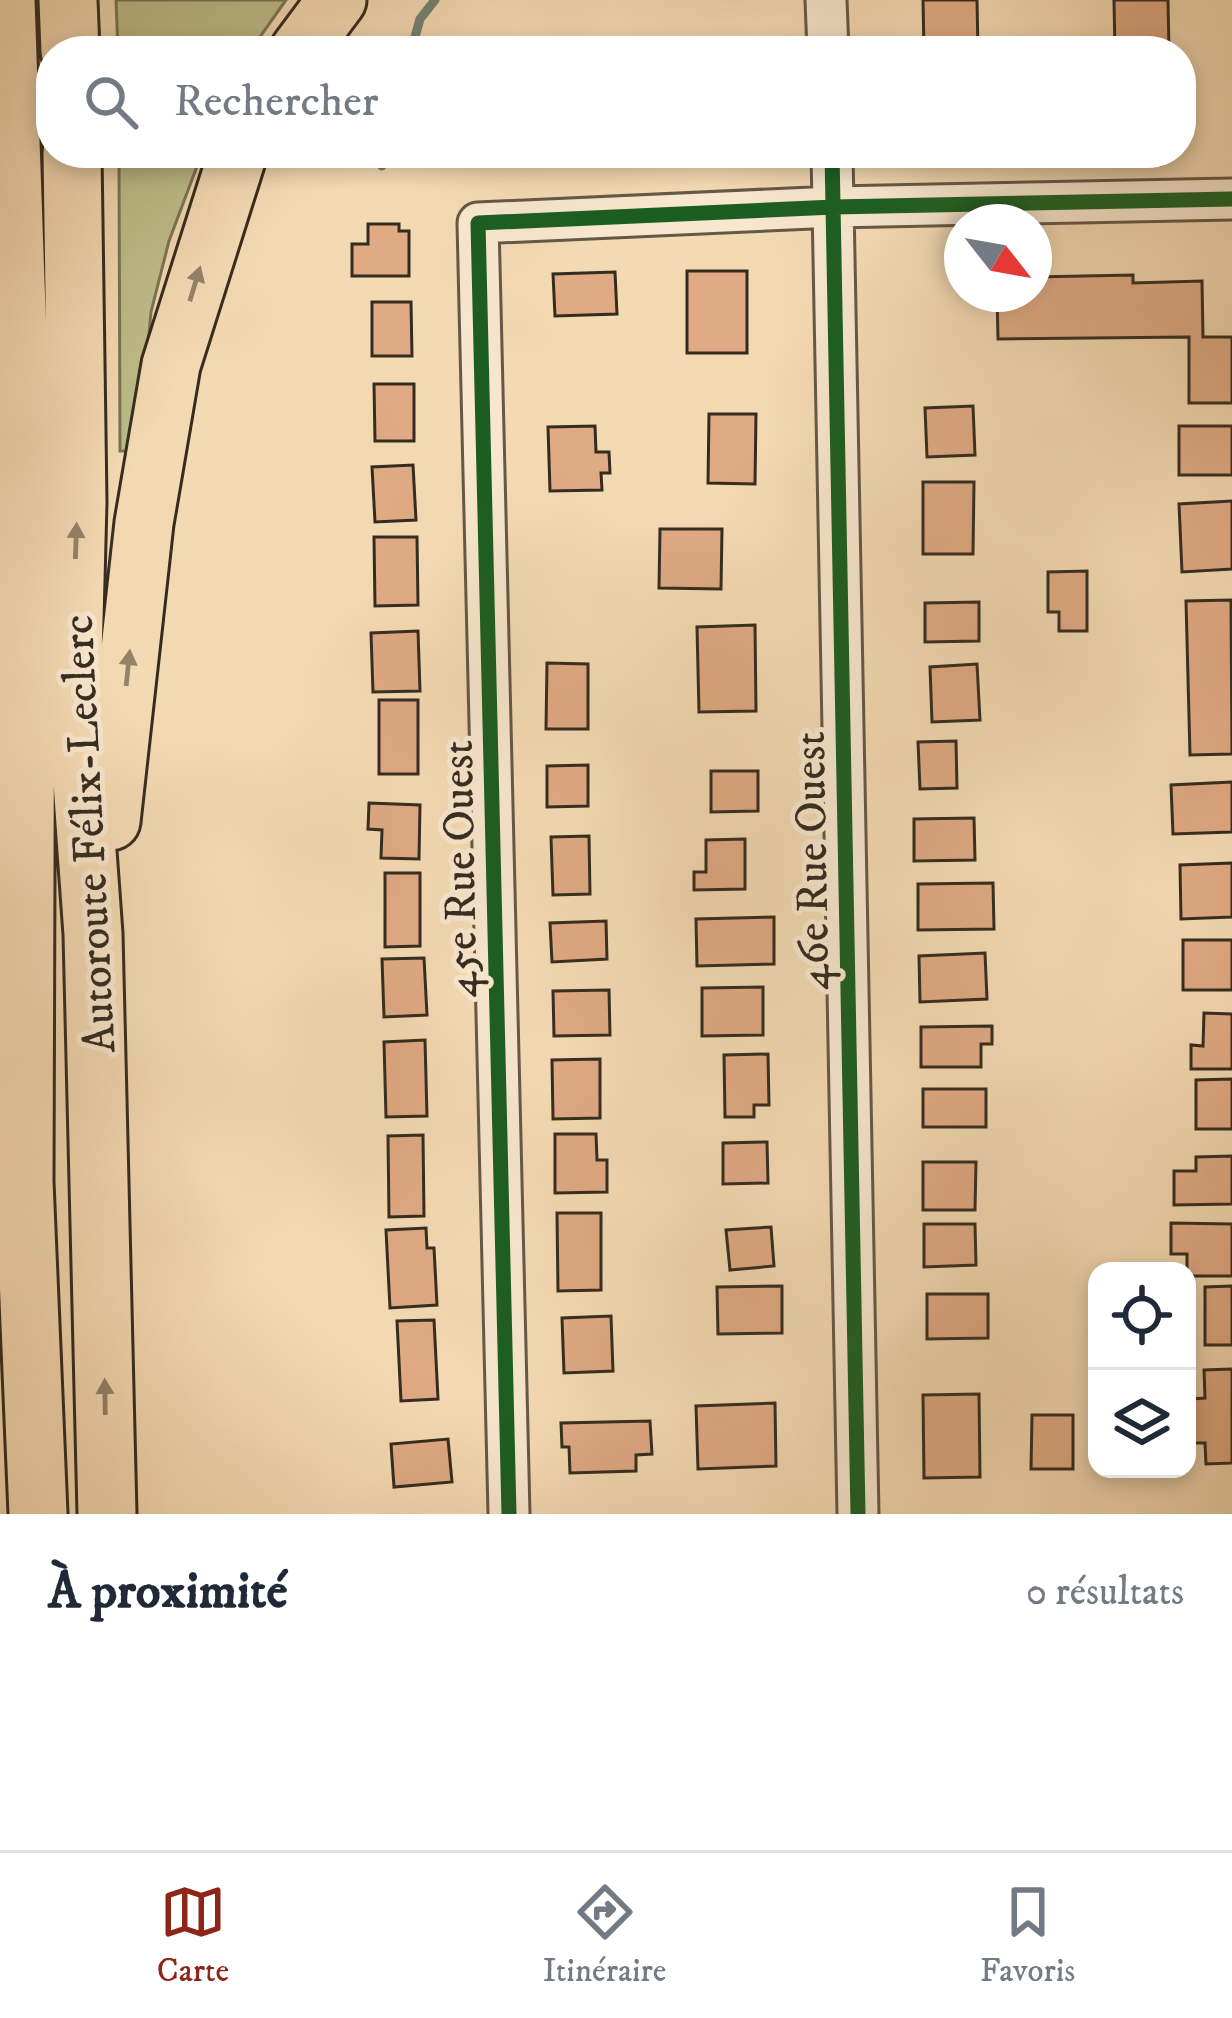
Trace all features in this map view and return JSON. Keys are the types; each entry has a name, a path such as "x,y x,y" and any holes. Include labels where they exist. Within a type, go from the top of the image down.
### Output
{"highway":[{"name":"Autoroute Félix-Leclerc","path":"6,0 26,564 24,1182 38,1514"},
{"path":"68,0 69,36"},
{"path":"310,36 338,0"},
{"name":"Autoroute Félix-Leclerc","path":"72,168 77,502 73,658 93,934 107,1514"},
{"path":"100,1119 109,836 144,523 171,365 233,168"},
{"path":"0,939 24,1182"}],"street":[{"path":"826,0 827,36"},
{"name":"46e Rue Ouest","path":"833,168 859,1514"},
{"path":"834,207 1232,199"},
{"name":"45e Rue Ouest","path":"509,1514 478,223 834,207"}],"green space":[{"path":"116,0 286,0 261,36 117,36"},
{"path":"119,168 196,168 169,241 151,312 138,451 120,451"}],"building":[{"path":"923,0 977,0 978,36 924,36"},
{"path":"1114,0 1168,0 1169,36 1115,36"},
{"path":"368,224 399,224 399,231 409,231 409,276 352,276 352,244 368,244"},
{"path":"687,271 747,271 747,353 687,353"},
{"path":"615,272 617,314 555,316 553,274"},
{"path":"1133,275 1133,283 1202,281 1203,337 1232,337 1232,403 1189,403 1189,337 998,339 997,312 1052,312 1052,277"},
{"path":"372,302 411,302 412,356 372,356"},
{"path":"374,384 414,384 414,441 375,441"},
{"path":"973,406 975,455 927,457 925,408"},
{"path":"709,414 756,414 755,484 708,483"},
{"path":"595,426 596,452 609,452 610,473 601,473 602,490 550,491 548,427"},
{"path":"1179,426 1232,426 1232,475 1179,475"},
{"path":"413,465 416,520 375,522 372,467"},
{"path":"923,482 974,482 973,554 923,554"},
{"path":"1232,501 1232,569 1182,572 1179,504"},
{"path":"660,529 722,529 721,589 659,588"},
{"path":"374,537 417,537 418,605 375,606"},
{"path":"1087,571 1087,631 1059,631 1059,612 1048,612 1048,572"},
{"path":"1231,600 1232,754 1190,755 1186,601"},
{"path":"979,602 979,641 925,642 925,603"},
{"path":"755,625 756,711 699,712 697,627"},
{"path":"418,631 420,691 373,692 371,633"},
{"path":"547,663 588,664 588,729 546,729"},
{"path":"977,664 980,720 932,722 930,667"},
{"path":"379,700 418,700 418,774 379,774"},
{"path":"956,741 957,788 920,789 918,742"},
{"path":"588,765 588,806 547,807 547,766"},
{"path":"711,771 758,771 758,811 711,812"},
{"path":"1232,782 1232,832 1173,834 1171,785"},
{"path":"369,803 420,805 419,859 381,858 382,830 368,829"},
{"path":"974,818 975,860 914,861 914,819"},
{"path":"589,836 590,894 553,895 551,837"},
{"path":"745,839 745,889 694,890 694,872 706,872 706,840"},
{"path":"1232,863 1232,917 1181,919 1180,865"},
{"path":"385,873 420,873 420,946 385,947"},
{"path":"993,883 994,929 918,930 918,884"},
{"path":"774,917 774,964 697,966 696,919"},
{"path":"606,921 607,959 552,962 550,923"},
{"path":"1183,940 1232,940 1232,990 1183,990"},
{"path":"985,953 987,999 920,1002 919,956"},
{"path":"424,958 427,1015 384,1017 382,959"},
{"path":"763,987 763,1035 702,1036 702,988"},
{"path":"609,990 610,1035 554,1036 553,991"},
{"path":"1204,1013 1232,1014 1232,1069 1191,1069 1191,1045 1203,1046"},
{"path":"992,1026 992,1044 981,1044 981,1067 921,1067 921,1027"},
{"path":"425,1040 427,1116 386,1117 384,1042"},
{"path":"768,1054 769,1105 754,1105 754,1117 725,1117 724,1055"},
{"path":"600,1059 600,1118 553,1119 552,1060"},
{"path":"1232,1079 1232,1129 1196,1129 1196,1080"},
{"path":"923,1089 986,1089 986,1127 923,1127"},
{"path":"555,1134 596,1134 597,1160 607,1160 607,1192 555,1193"},
{"path":"423,1135 424,1216 389,1217 388,1136"},
{"path":"767,1142 768,1183 723,1184 723,1143"},
{"path":"1232,1156 1232,1204 1174,1205 1174,1171 1196,1171 1196,1157"},
{"path":"923,1162 976,1162 975,1210 923,1210"},
{"path":"557,1213 601,1213 601,1290 558,1291"},
{"path":"1171,1223 1232,1224 1232,1276 1196,1276 1196,1262 1187,1262 1187,1254 1171,1254"},
{"path":"924,1224 975,1224 976,1265 924,1267"},
{"path":"771,1227 774,1266 730,1270 726,1230"},
{"path":"426,1228 427,1248 434,1248 437,1305 390,1308 386,1230"},
{"path":"782,1286 782,1333 718,1334 717,1287"},
{"path":"1232,1286 1232,1345 1205,1345 1205,1287"},
{"path":"927,1294 988,1294 988,1338 927,1339"},
{"path":"611,1316 613,1371 564,1373 562,1318"},
{"path":"434,1320 438,1399 401,1401 397,1321"},
{"path":"1232,1369 1232,1463 1206,1464 1205,1443 1196,1443 1196,1399 1205,1398 1204,1370"},
{"path":"979,1394 980,1477 924,1478 923,1395"},
{"path":"775,1403 776,1466 698,1469 696,1406"},
{"path":"1032,1415 1073,1415 1073,1469 1031,1469"},
{"path":"650,1421 652,1454 636,1455 636,1471 570,1473 569,1447 562,1447 561,1423"},
{"path":"448,1439 452,1482 394,1487 391,1444"}],"waterway":[{"path":"415,36 420,19 435,0"}],"cycle path":[{"path":"832,168 858,1514"},
{"path":"509,1514 478,223 834,207 1232,199"}]}
